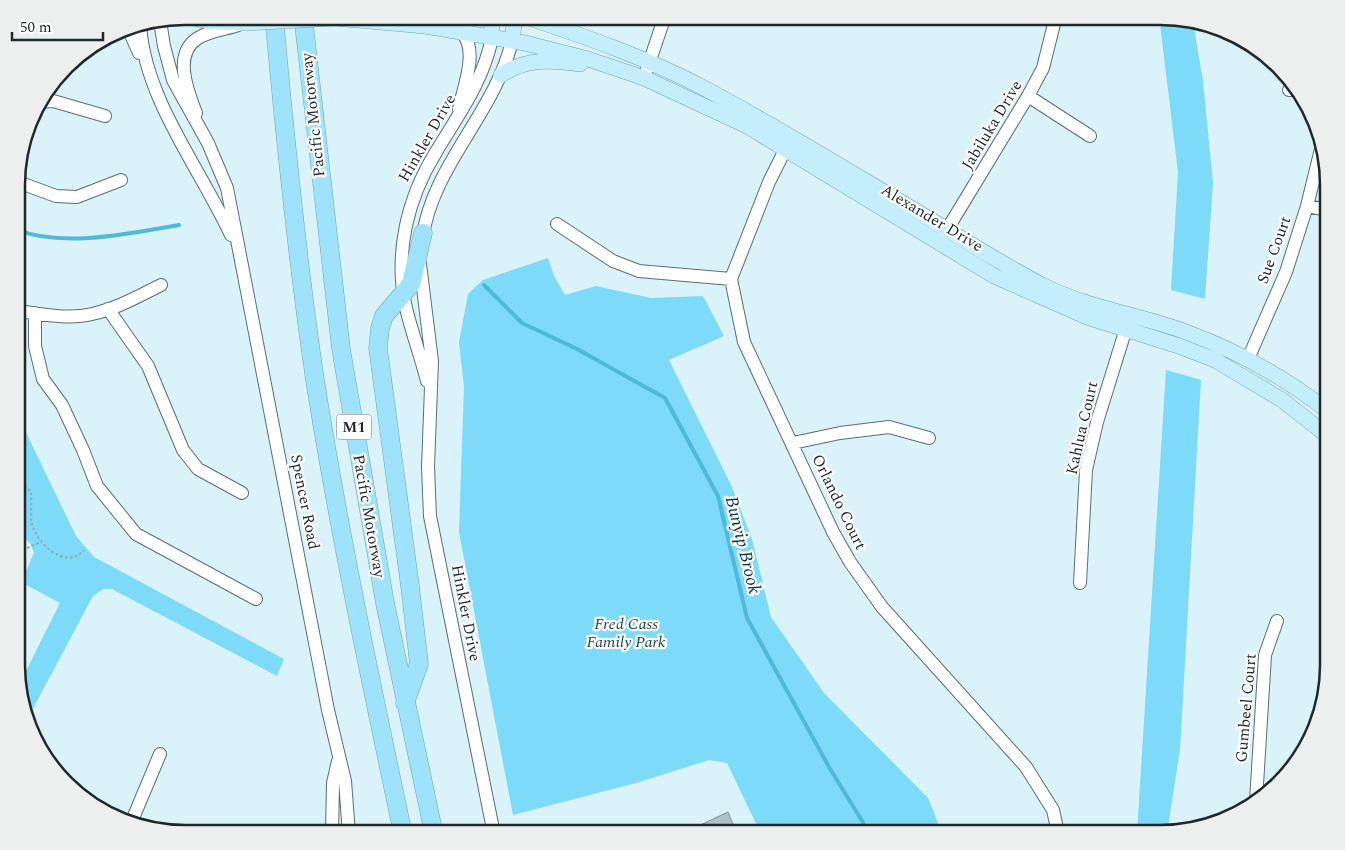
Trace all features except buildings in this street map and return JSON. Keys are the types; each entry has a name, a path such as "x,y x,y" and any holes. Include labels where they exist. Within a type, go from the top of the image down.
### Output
{"highway":[{"name":"Pacific Motorway","path":"275,25 286,154 315,378 357,616 401,825"},
{"name":"Pacific Motorway","path":"304,25 341,349 369,517 405,704 432,825"},
{"path":"405,704 418,664 410,586 378,348 382,320 411,284 423,233"}],"main road":[{"name":"Alexander Drive","path":"412,25 512,41 566,52 644,78 789,143"},
{"name":"Hinkler Drive","path":"492,25 492,38"},
{"name":"Hinkler Drive","path":"512,41 514,25"},
{"name":"Alexander Drive","path":"549,25 598,42 702,87 789,143 943,236 994,276 1087,317 1179,346 1233,369 1282,400 1320,430"},
{"path":"501,75 519,64 546,62 629,72"},
{"name":"Alexander Drive","path":"943,236 990,257 1047,287 1084,301 1186,332 1248,359 1284,379 1320,405"}],"street":[{"path":"208,144 189,92 184,72 184,57 192,43 200,37 239,25"},
{"path":"644,78 662,25"},
{"name":"Jabiluka Drive","path":"943,236 1043,68 1054,25"},
{"name":"Spencer Road","path":"161,27 173,80 208,144 227,188 339,759 345,781 348,825"},
{"name":"Spencer Road","path":"141,31 151,78 160,101 210,190 238,251"},
{"path":"457,119 469,58 467,40 462,33"},
{"path":"131,34 151,78"},
{"name":"Hinkler Drive","path":"430,396 403,294 402,251 410,207 424,172 479,80 492,38"},
{"name":"Hinkler Drive","path":"492,825 430,516 428,467 431,354 421,274 423,233 437,189 489,100 501,75 512,41"},
{"path":"1028,96 1090,136"},
{"path":"48,101 105,116"},
{"path":"557,224 613,261 640,271 703,278 732,278 769,182 789,143"},
{"name":"Sue Court","path":"1248,359 1286,272 1307,206 1318,161"},
{"path":"25,185 56,196 77,197 121,180"},
{"path":"1307,206 1320,208"},
{"name":"Orlando Court","path":"732,278 744,342 793,443 833,532 850,562 900,628 1026,767 1053,810 1056,825"},
{"path":"25,311 62,316 92,314 108,309 161,285"},
{"path":"108,309 148,366 183,450 198,469 242,493"},
{"path":"35,313 35,346 43,379 62,405 97,486 136,534 256,599"},
{"name":"Kahlua Court","path":"1080,583 1086,470 1096,422 1130,314"},
{"path":"793,443 890,427 929,438"},
{"name":"Gumbeel Court","path":"1256,792 1265,655 1277,621"},
{"path":"134,816 160,754"},
{"name":"Spencer Road","path":"332,825 333,783 339,759"}],"path":[{"path":"25,486 31,492 32,524 42,542 62,557 72,558 80,555 84,550"},
{"path":"25,549 42,542"}],"green space":[{"path":"1160,25 1194,29 1203,81 1213,183 1205,299 1171,290 1178,172"},
{"name":"Fred Cass Family Park","path":"548,258 554,276 565,295 596,286 651,298 703,296 724,336 669,360 732,487 752,539 771,617 824,693 928,798 939,825 757,825 727,763 709,760 636,783 513,815 459,532 464,387 459,342 468,294 483,280"},
{"path":"1166,370 1201,380 1180,750 1168,825 1138,825"},
{"path":"25,430 76,536 94,557 284,659 277,676 112,589 103,589 93,596 32,711 26,686 25,672 60,603 25,584 25,573 34,553 30,543 25,540"}],"waterway":[{"name":"Bunyip Brook","path":"25,232 56,238 76,238 119,235 179,225"},
{"name":"Bunyip Brook","path":"484,285 522,323 577,349 665,398 718,496 747,618 829,767 864,825"}]}
